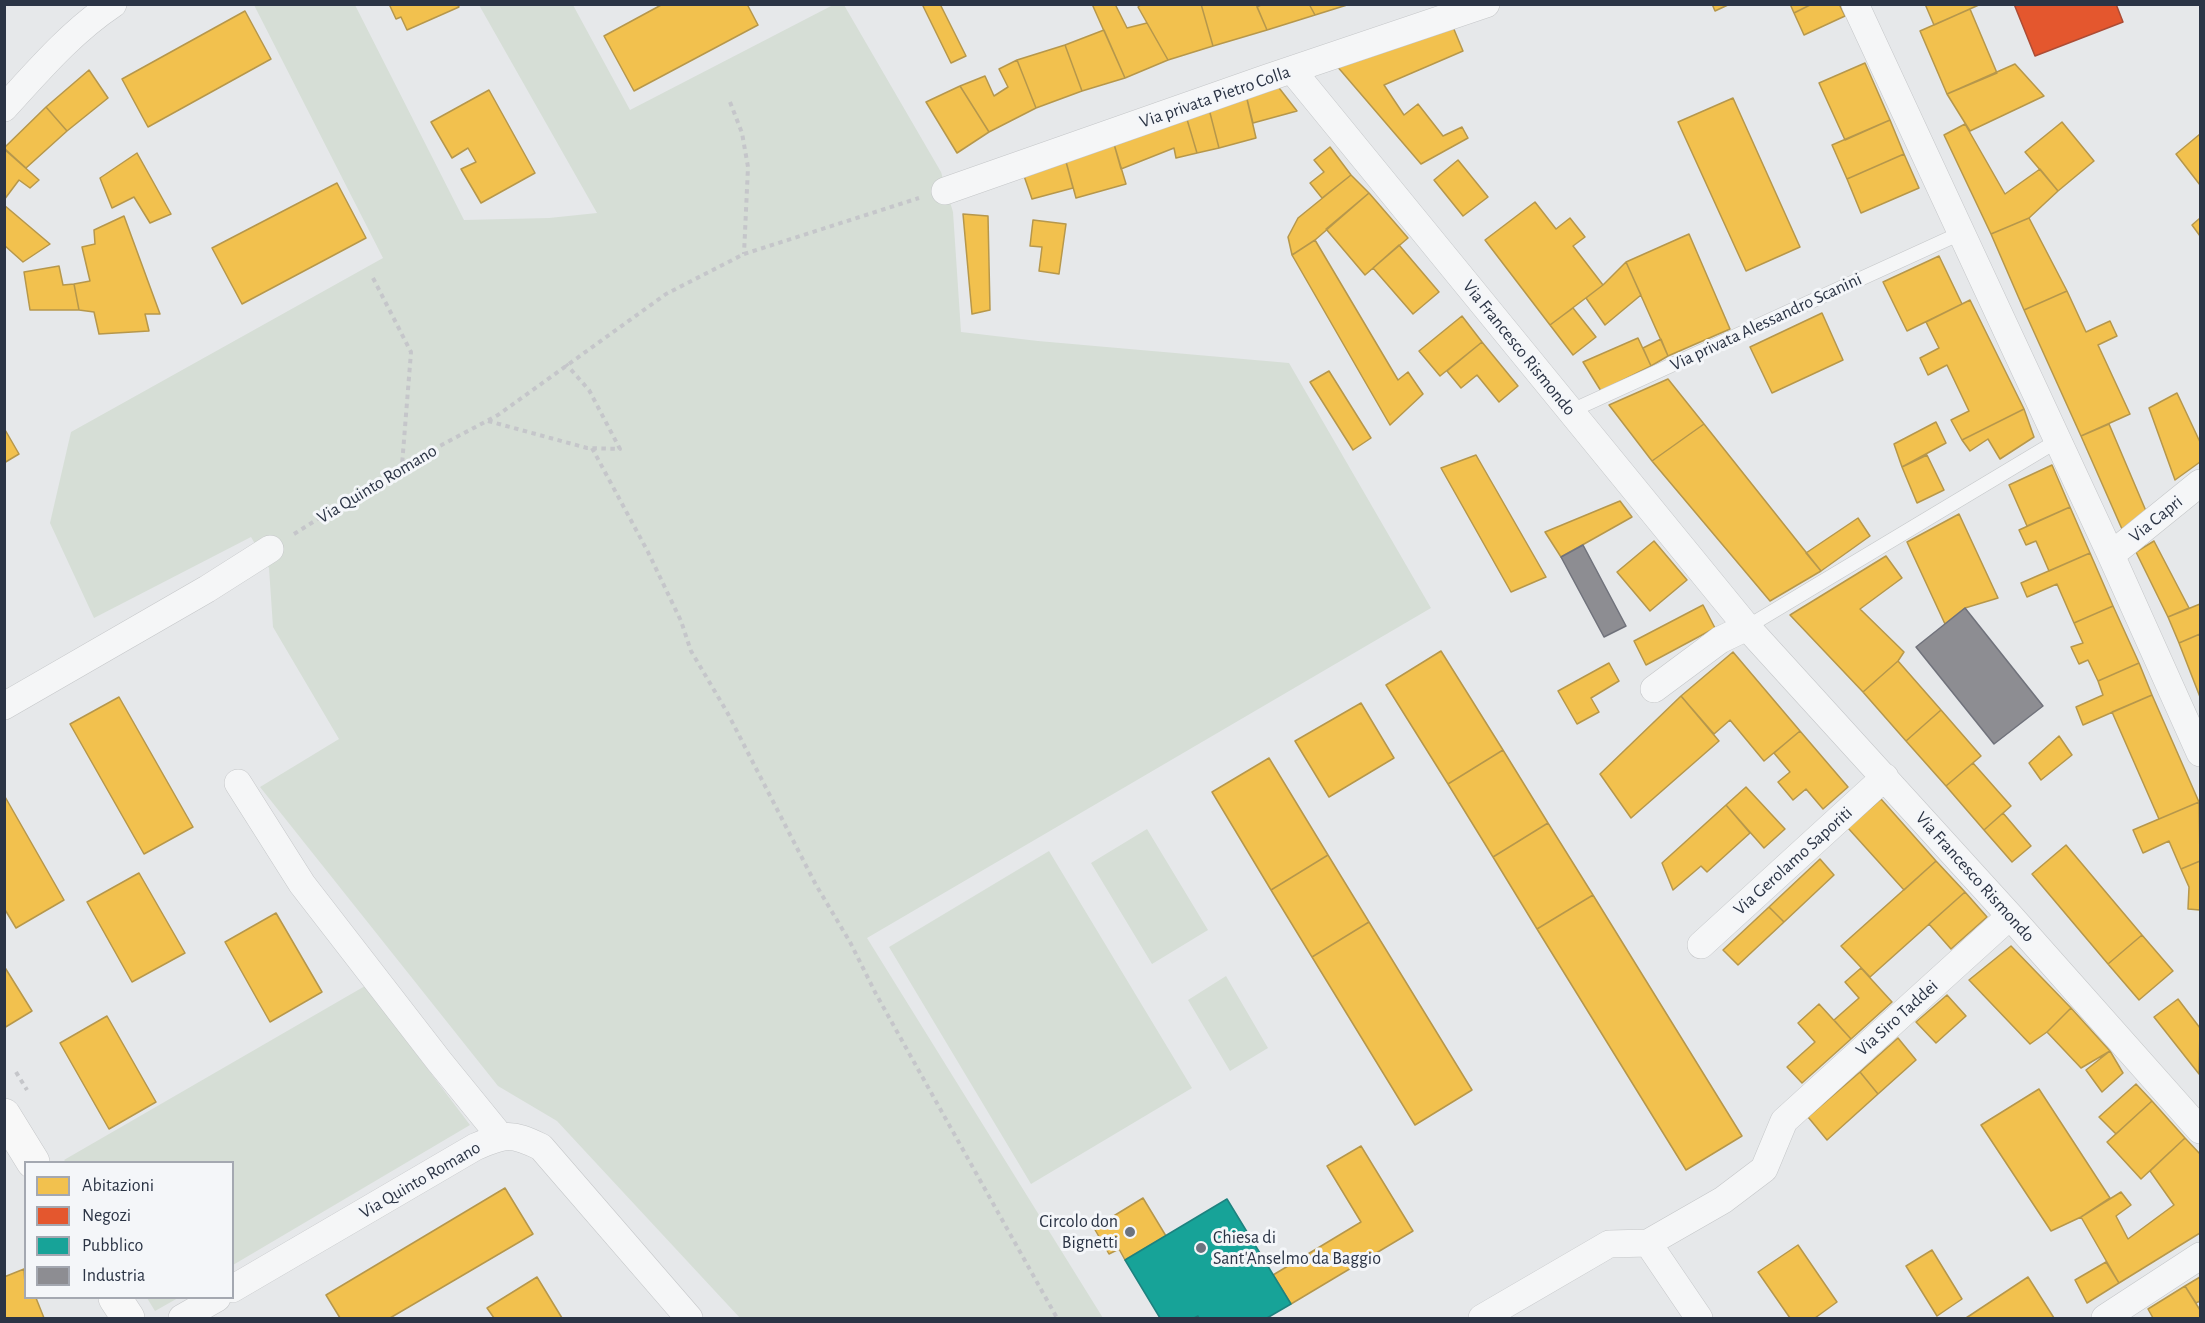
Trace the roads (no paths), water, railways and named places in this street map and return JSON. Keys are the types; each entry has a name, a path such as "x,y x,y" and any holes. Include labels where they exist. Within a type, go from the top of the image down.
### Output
{"street":[{"path":"4,108 51,56 113,4"},
{"name":"Via privata Pietro Colla","path":"945,191 1486,4"},
{"path":"1855,4 2111,555 2200,753"},
{"name":"Via Francesco Rismondo","path":"1292,70 1747,627 1885,777 2200,1130"},
{"name":"Via Capri","path":"2111,555 2200,483"},
{"path":"4,706 207,589 270,549"},
{"path":"1654,689 1720,640 1747,627"},
{"name":"Via Gerolamo Saporiti","path":"1701,945 1885,777"},
{"path":"238,783 302,884 500,1136"},
{"name":"Via Siro Taddei","path":"1648,1243 1723,1200 1764,1169 1784,1120 2010,916"},
{"path":"4,1115 32,1161"},
{"name":"Via Quinto Romano","path":"234,1288 475,1147 500,1136 519,1136 540,1147 689,1318"},
{"path":"1482,1318 1609,1244 1648,1243 1699,1318"},
{"path":"2105,1318 2200,1256"},
{"path":"116,1299 128,1318"},
{"path":"182,1318 216,1299"}],"lane":[{"name":"Via privata Alessandro Scanini","path":"1571,411 1961,233"},
{"path":"1747,627 2057,441"}],"place":[{"name":"Circolo don Bignetti","path":"1130,1232"},
{"name":"Chiesa di Sant'Anselmo da Baggio","path":"1201,1248"}]}
